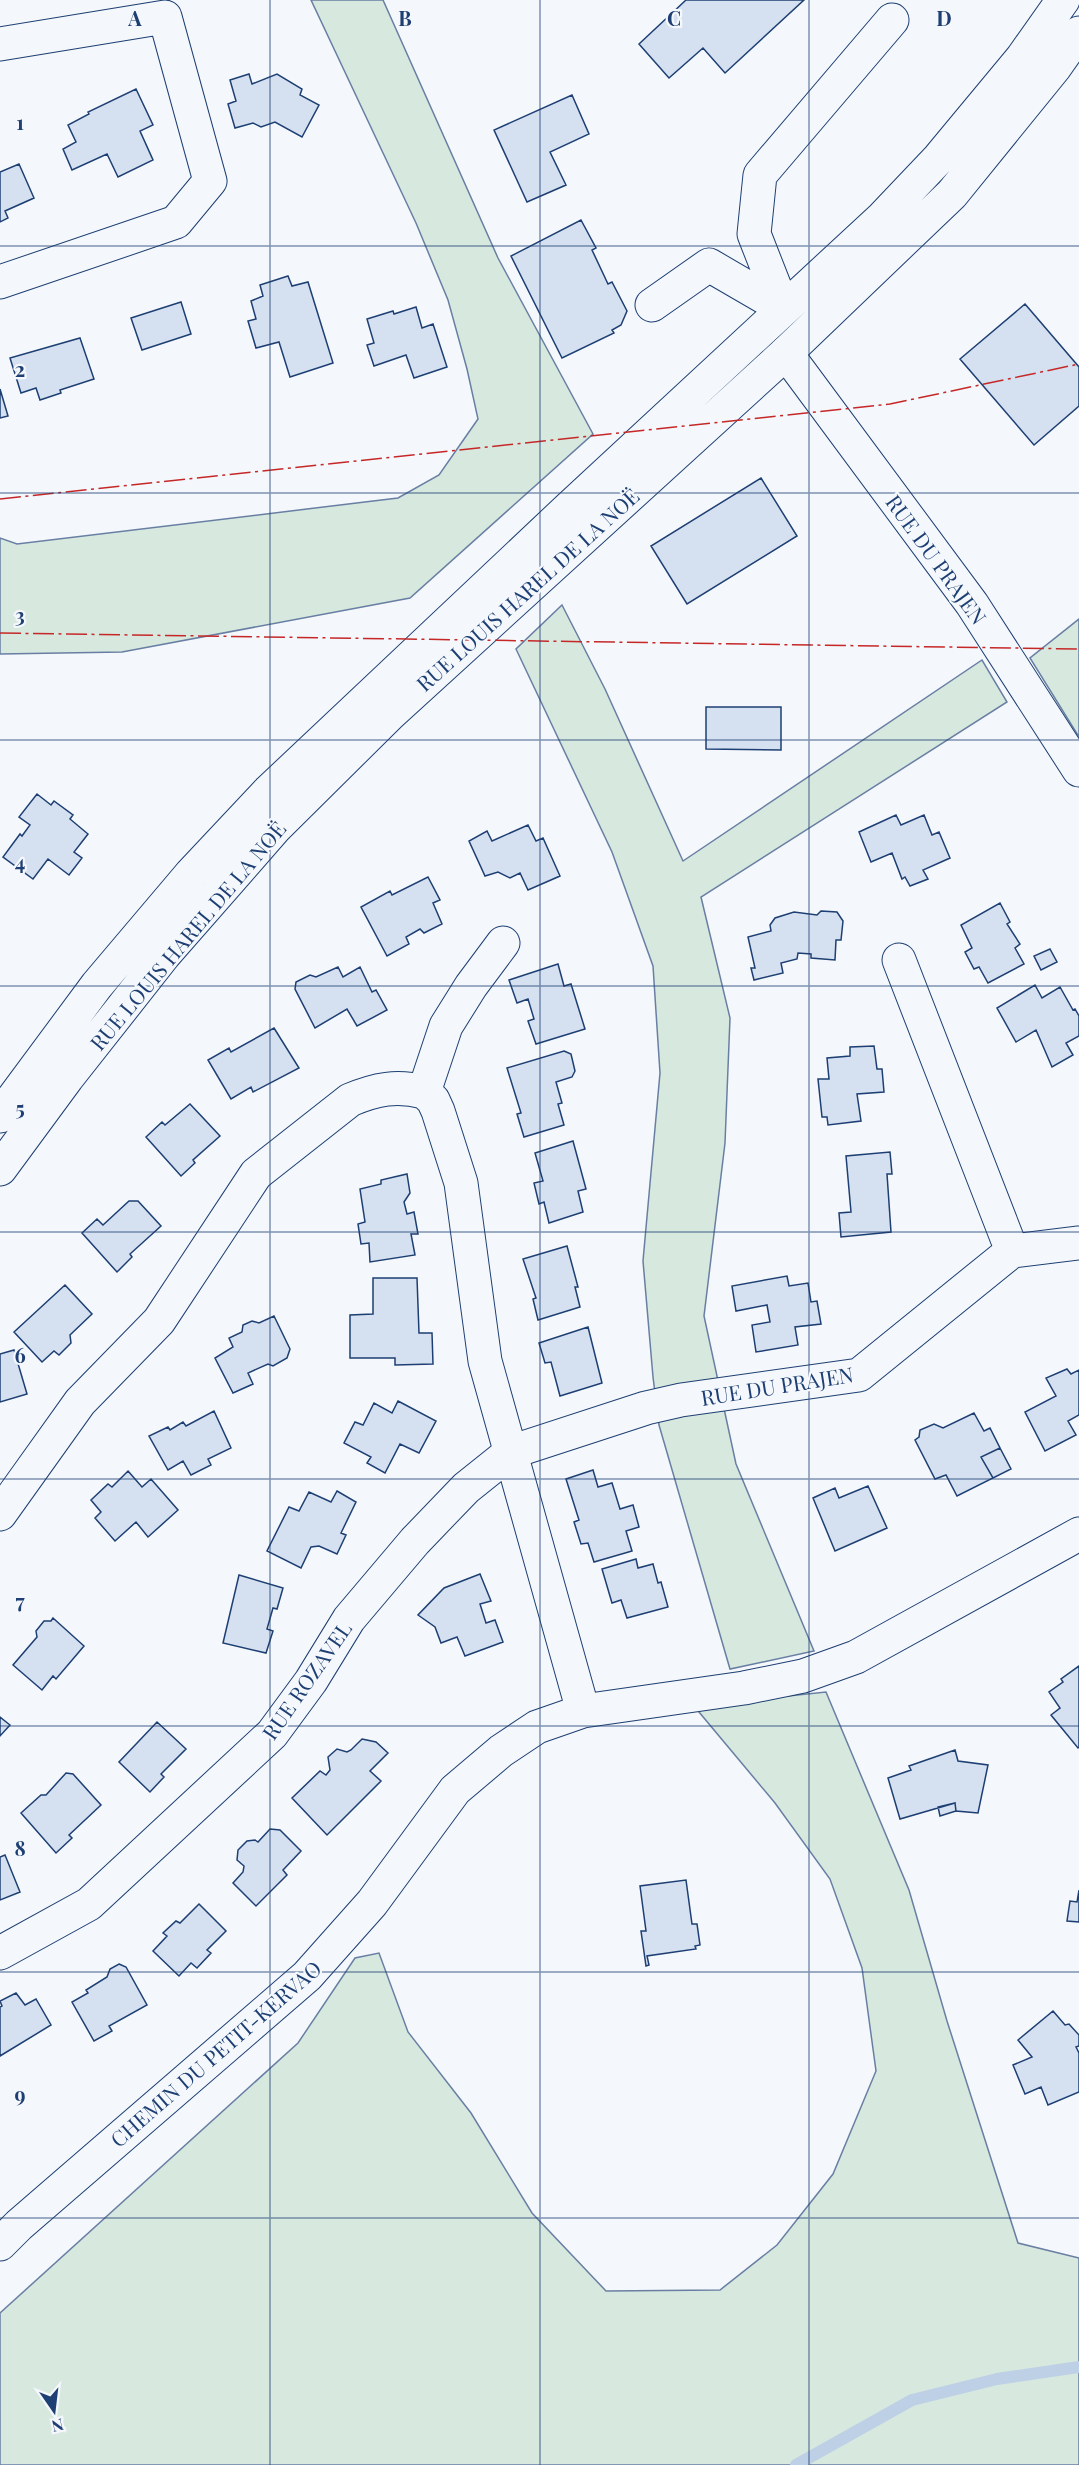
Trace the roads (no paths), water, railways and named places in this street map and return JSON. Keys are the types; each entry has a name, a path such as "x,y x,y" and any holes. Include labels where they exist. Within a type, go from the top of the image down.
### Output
{"street":[{"name":"RUE LOUIS HAREL DE LA NOË","path":"0,1116 97,985 191,874 269,791 783,308 882,218 939,158 1022,58 1063,0"},
{"path":"0,44 165,17 210,181 176,222 0,282"},
{"path":"783,308 754,234 760,175 892,20"},
{"name":"RUE LOUIS HAREL DE LA NOË","path":"0,1169 67,1078 165,955 276,827 390,714 786,353 952,194 1055,67 1079,33"},
{"path":"652,305 710,265 783,308"},
{"name":"RUE DU PRAJEN","path":"786,353 972,604 1079,770"},
{"path":"424,1092 446,1026 471,986 503,943"},
{"path":"899,960 1012,1251 1079,1243"},
{"path":"0,1514 80,1402 159,1321 256,1174 350,1100 368,1092 388,1088 408,1088 424,1092 433,1100 438,1111 461,1183 485,1361 583,1711"},
{"name":"RUE DU PRAJEN","path":"511,1452 646,1408 681,1400 859,1376 1012,1251"},
{"name":"RUE ROZAVEL","path":"0,1953 88,1904 272,1734 311,1681 349,1619 415,1541 466,1488 511,1452"},
{"name":"CHEMIN DU PETIT-KERVAO","path":"0,2244 19,2225 307,1976 372,1903 455,1790 501,1751 537,1727 583,1711 744,1688 803,1676 856,1657 1079,1534"}],"waterway":[{"path":"796,2465 912,2400 997,2379 1079,2367"}]}
